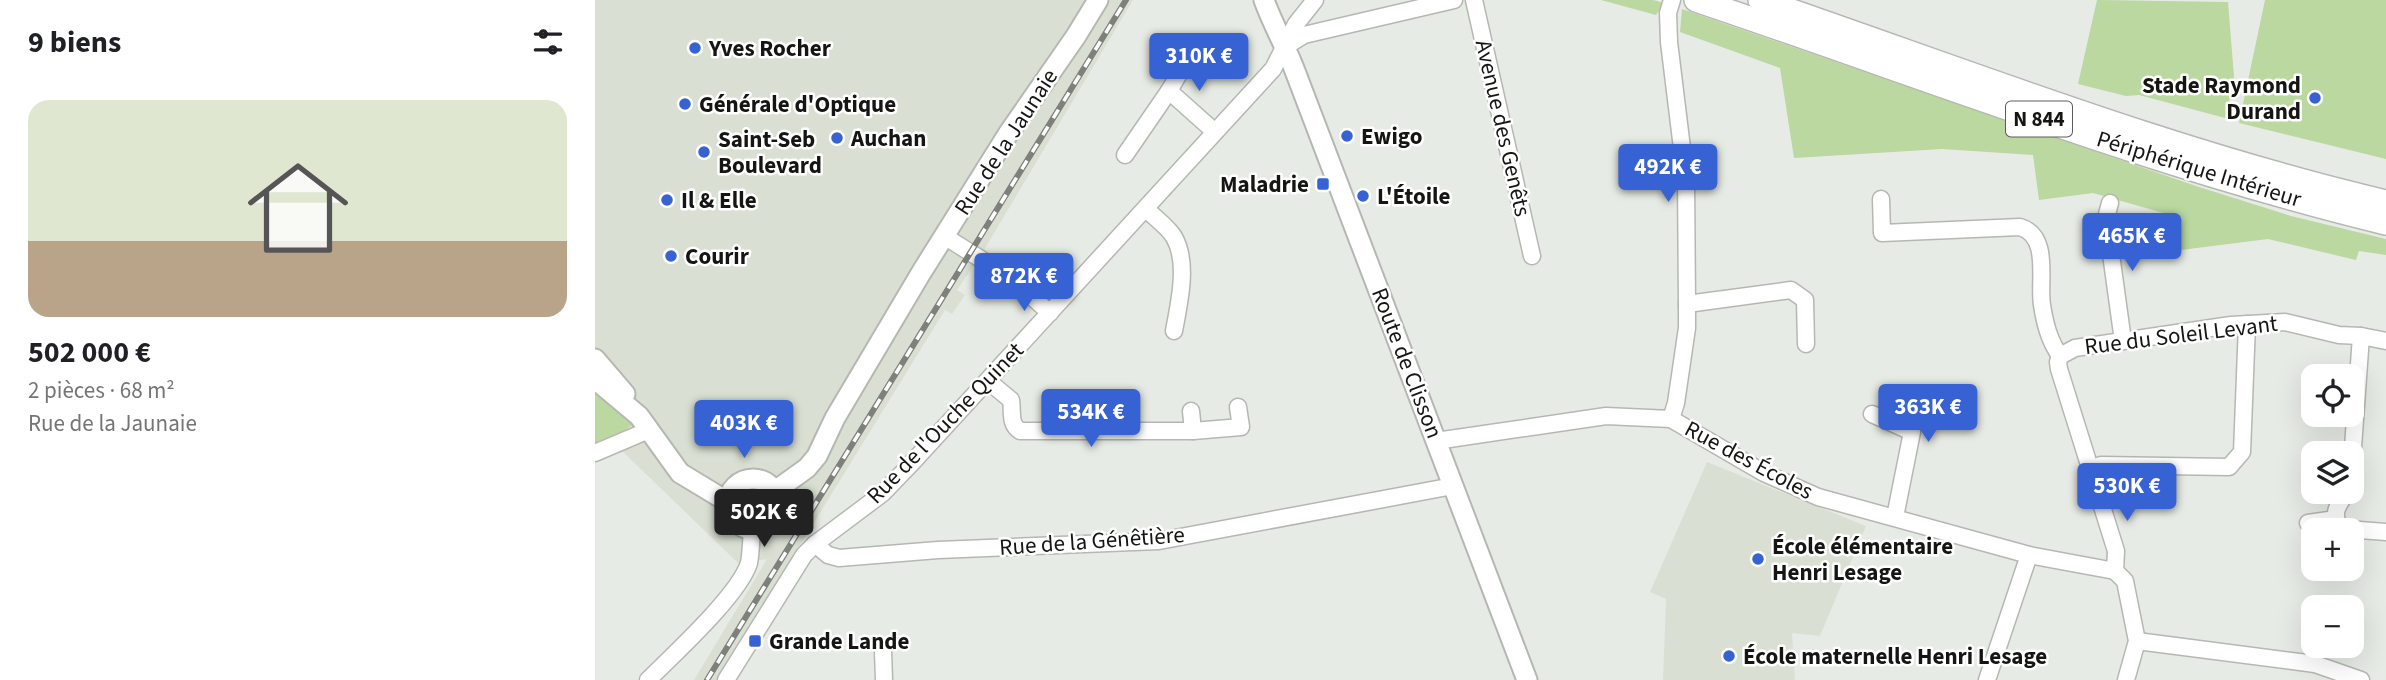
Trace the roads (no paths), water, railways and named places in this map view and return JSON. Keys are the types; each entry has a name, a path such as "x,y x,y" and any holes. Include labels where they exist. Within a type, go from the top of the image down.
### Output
{"highway":[{"name":"Périphérique Intérieur","path":"1696,0 2135,151 2386,223"},
{"name":"N 844","path":"1760,0 2143,132 2271,172 2386,202"}],"main road":[{"name":"Rue de la Jaunaie","path":"775,491 807,468 817,456 835,418 944,236 1008,134 1098,0"},
{"name":"Route de Clisson","path":"1264,0 1273,27 1286,47 1527,680"},
{"name":"Route de Clisson","path":"1277,0 1286,23 1286,47"},
{"path":"595,359 623,390 633,411"},
{"path":"595,379 633,411 680,473 728,502"},
{"path":"748,479 763,481 775,491 779,503 777,515 764,528 752,530 732,519 728,502 734,488 748,479"}],"street":[{"name":"Rue de l'Ouche Quinet","path":"726,680 792,572 815,544 883,493 988,381 1273,69 1296,24 1315,0"},
{"path":"1286,47 1304,35 1454,0"},
{"name":"Avenue des Genêts","path":"1474,0 1532,256"},
{"path":"1671,419 1687,328 1686,181 1669,43 1668,13 1672,0"},
{"path":"1125,155 1169,91 1191,53"},
{"path":"1169,91 1215,132"},
{"path":"1881,198 1882,233 2020,227 2031,233 2041,253 2040,289 2049,338 2060,356 2059,369 2116,551 2115,571 2125,581 2137,641 2126,680"},
{"path":"2110,203 2106,218 2123,341"},
{"path":"1146,209 1173,236 1181,256 1180,298 1174,331"},
{"path":"944,236 1011,278 1050,313"},
{"path":"1687,304 1791,290 1805,300 1806,344"},
{"name":"Rue du Soleil Levant","path":"2060,356 2075,348 2247,324 2285,322 2339,335 2386,341"},
{"path":"2091,469 2101,465 2229,467 2242,452 2247,324"},
{"path":"2353,441 2361,336"},
{"path":"988,381 1011,400 1012,421 1014,427 1020,431 1193,431 1241,427 1238,407"},
{"path":"1191,411 1193,431"},
{"path":"1872,414 1912,432 1895,517"},
{"name":"Rue des Écoles","path":"1436,441 1606,416 1671,419 1791,487 1818,497 2029,555 2115,571"},
{"path":"595,453 649,430"},
{"name":"Rue de la Génêtière","path":"815,544 828,555 839,558 938,550 1159,541 1453,485"},
{"path":"648,680 691,638 739,582 749,561 752,530"},
{"path":"2364,530 2386,532"},
{"path":"1987,680 2029,555"},
{"path":"2137,641 2315,664 2361,680"},
{"path":"883,651 884,680"}],"railway":[{"path":"707,680 1126,0"}],"place":[{"name":"Yves Rocher","path":"695,48"},
{"name":"Stade Raymond Durand","path":"2315,98"},
{"name":"Générale d'Optique","path":"685,104"},
{"name":"Ewigo","path":"1347,136"},
{"name":"Auchan","path":"837,138"},
{"name":"Saint-Seb Boulevard","path":"704,152"},
{"name":"Maladrie","path":"1323,184"},
{"name":"L'Étoile","path":"1363,196"},
{"name":"Il & Elle","path":"667,200"},
{"name":"Courir","path":"671,256"},
{"name":"École élémentaire Henri Lesage","path":"1758,559"},
{"name":"Grande Lande","path":"755,641"},
{"name":"École maternelle Henri Lesage","path":"1729,656"}]}
